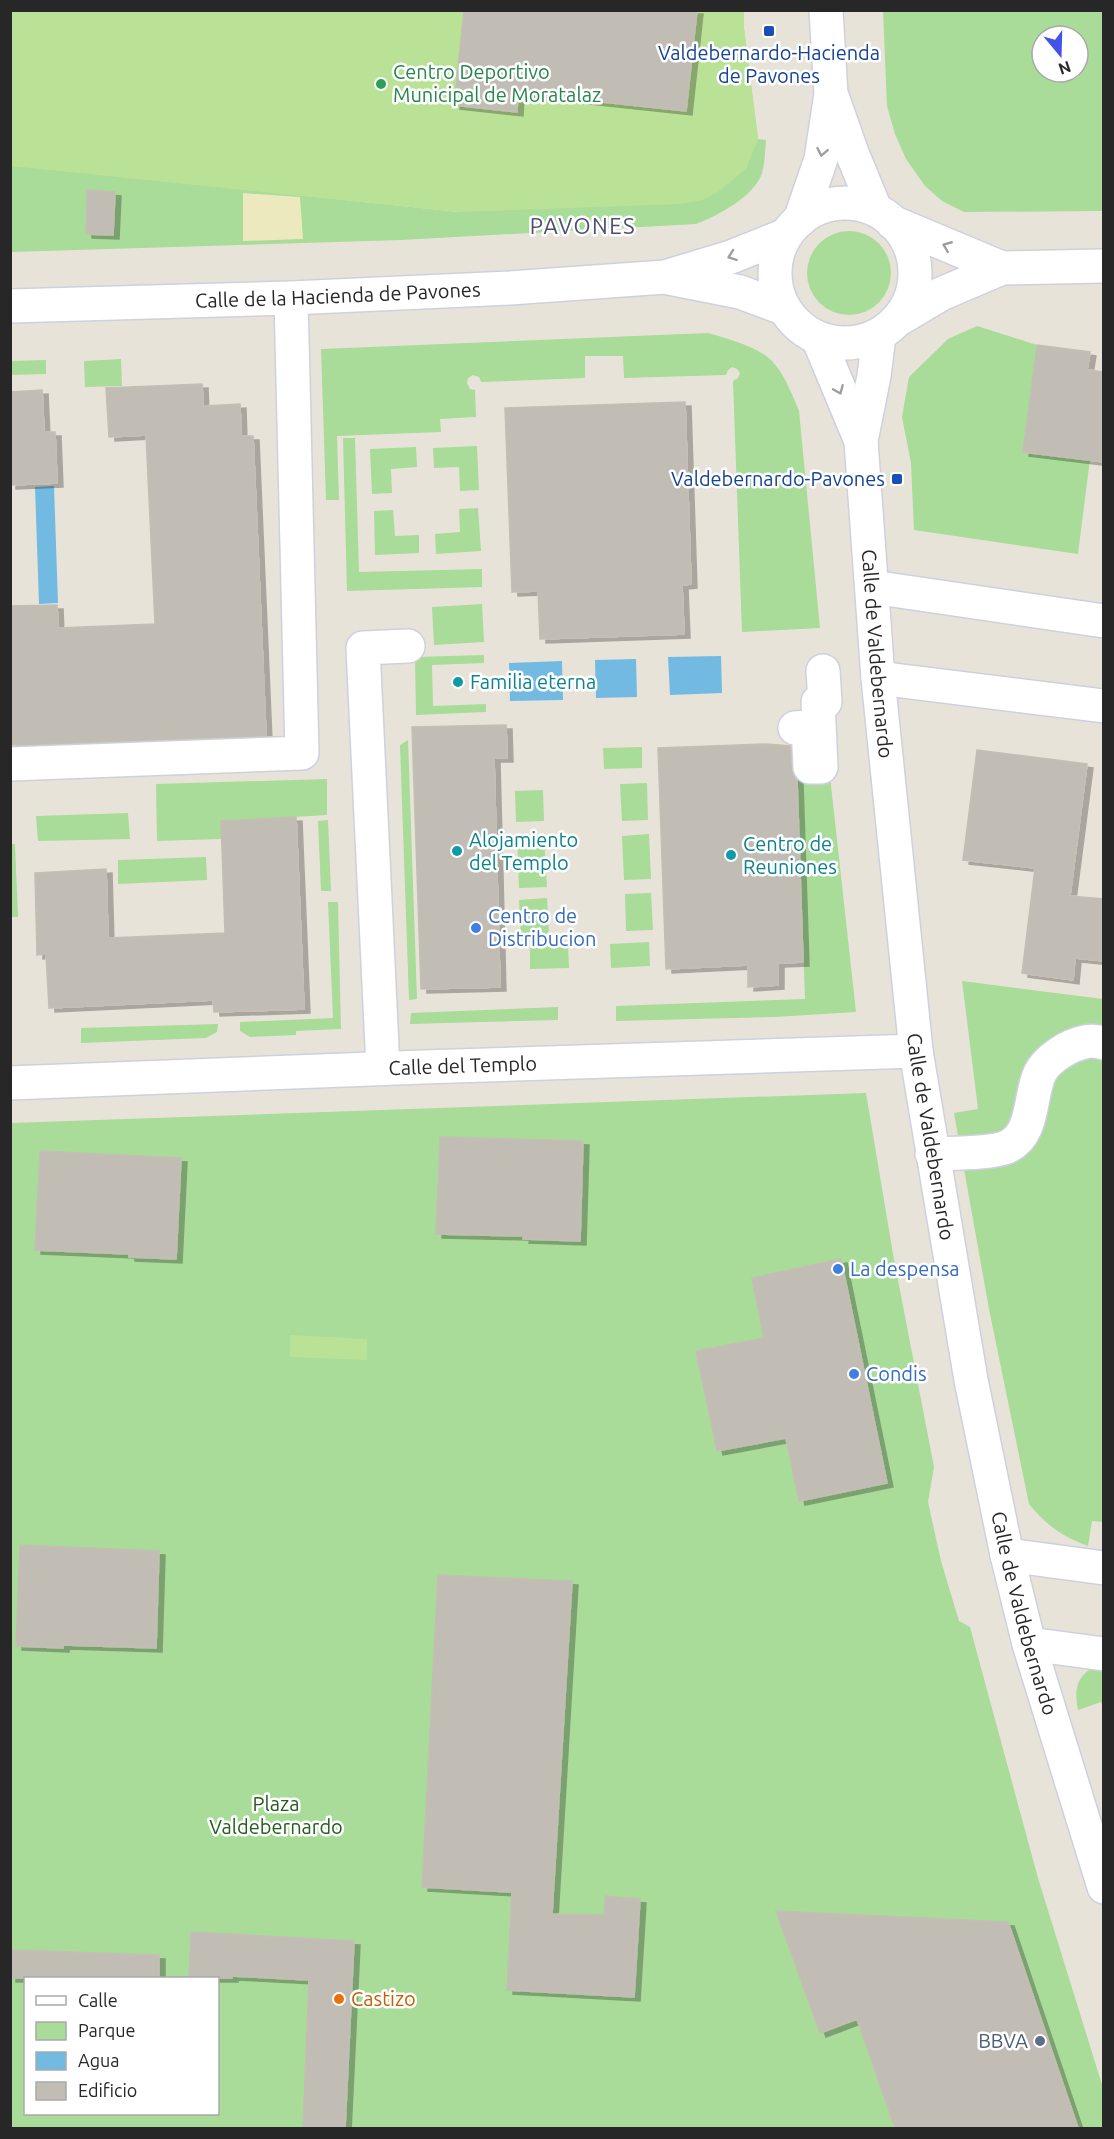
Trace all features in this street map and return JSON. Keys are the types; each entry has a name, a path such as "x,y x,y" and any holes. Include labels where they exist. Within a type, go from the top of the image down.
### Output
{"street":[{"path":"793,228 821,159 831,94 826,10"},
{"path":"831,94 852,153 884,216 905,235 916,271 912,297 889,327"},
{"path":"1002,268 861,204 839,203 816,208 793,228 779,247 774,277 783,308 800,328 824,341 851,344 889,327 941,294 1002,268 1104,266"},
{"name":"Calle de la Hacienda de Pavones","path":"10,306 291,298 665,278 731,257 793,228"},
{"name":"Calle de la Hacienda de Pavones","path":"665,278 740,292 783,308"},
{"path":"10,764 302,753 291,298"},
{"name":"Calle de Valdebernardo","path":"889,327 874,376 861,441 878,678 916,1051 971,1380 1007,1555 1029,1644 1104,1887"},
{"name":"Calle de Valdebernardo","path":"818,338 861,441"},
{"path":"872,587 1104,621"},
{"path":"383,1068 363,648 408,646"},
{"path":"795,728 808,727 810,767 821,766 818,702 825,702 826,671"},
{"path":"878,678 1104,706"},
{"path":"932,1154 1006,1148 1021,1138 1032,1108 1040,1073 1052,1060 1071,1047 1087,1041 1104,1043"},
{"name":"Calle del Templo","path":"10,1083 383,1068 916,1051"},
{"path":"1007,1555 1104,1568"},
{"path":"1029,1644 1104,1654"}],"green space":[{"path":"697,10 744,11 744,28 758,139 766,140 762,173 752,190 734,204 696,224 401,240 11,252 10,165 459,212"},
{"name":"Centro Deportivo Municipal de Moratalaz","path":"10,11 744,11 744,28 758,139 746,169 718,192 702,200 680,204 459,212 11,166"},
{"path":"883,11 1103,11 1103,211 964,212 942,201 925,186 906,159 895,134 887,106"},
{"path":"841,231 857,231 873,238 884,249 891,265 888,289 879,303 857,315 841,315 825,308 814,297 807,281 807,265 814,249 825,238"},
{"path":"977,326 1037,345 1023,451 1060,456 1092,443 1078,554 914,530 911,463 902,417 909,377 948,339"},
{"path":"708,333 759,351 772,361 784,378 799,411 820,628 742,632 733,381 740,373 732,367 726,375 624,378 623,356 585,356 585,378 481,382 479,377 473,375 468,378 467,383 470,389 475,390 476,417 440,419 441,432 337,436 339,500 326,500 321,349"},
{"path":"121,359 122,386 85,387 84,361"},
{"path":"46,360 46,374 11,375 11,361"},
{"path":"343,438 355,438 359,572 482,569 482,587 347,591"},
{"path":"477,446 479,490 460,491 459,467 434,468 433,448"},
{"path":"416,447 417,467 391,469 392,493 372,494 370,449"},
{"path":"478,508 481,551 436,554 435,534 460,532 459,509"},
{"path":"393,510 395,536 419,535 419,553 375,555 374,511"},
{"path":"482,604 484,642 434,645 432,607"},
{"path":"484,655 484,663 432,665 433,706 486,704 486,712 416,715 415,657"},
{"path":"823,713 856,1012 774,1017 616,1021 616,1006 805,999 795,716"},
{"path":"408,740 417,999 409,1000 400,745"},
{"path":"642,747 642,768 604,769 603,748"},
{"path":"327,779 327,815 221,821 221,839 157,841 156,784"},
{"path":"647,783 648,820 622,821 620,784"},
{"path":"543,790 544,821 516,822 515,791"},
{"path":"128,813 130,839 38,841 36,816"},
{"path":"328,820 331,891 321,891 318,821"},
{"path":"649,834 651,879 624,880 622,836"},
{"path":"544,835 547,887 519,888 517,836"},
{"path":"11,844 15,844 18,917 11,917"},
{"path":"206,857 207,880 118,884 118,860"},
{"path":"651,893 653,930 626,931 625,894"},
{"path":"547,898 549,936 521,937 519,900"},
{"path":"328,902 338,902 341,1029 296,1031 296,1035 250,1037 240,1031 240,1022 333,1018"},
{"path":"649,942 650,966 611,968 610,944"},
{"path":"568,945 569,968 530,969 530,947"},
{"path":"962,981 1103,999 1104,1522 1092,1521 1088,1546 1056,1530 1029,1504 989,1309 954,1113 978,1109"},
{"path":"558,1007 558,1020 410,1024 411,1013"},
{"path":"218,1024 217,1032 206,1038 81,1043 81,1028"},
{"name":"Plaza Valdebernardo","path":"866,1093 893,1254 934,1467 928,1502 941,1561 959,1621 970,1627 1038,1878 1103,2088 1103,2128 11,2128 11,1123"},
{"path":"290,1335 367,1339 367,1360 290,1357"},
{"path":"1103,1662 1103,1709 1101,1702 1078,1710 1076,1693 1080,1680 1088,1670"}],"sand":[{"path":"243,193 300,197 303,239 243,241"}],"water":[{"path":"54,486 58,603 39,604 35,487"},
{"path":"721,656 722,693 670,695 668,657"},
{"path":"636,659 637,697 596,698 595,660"},
{"path":"562,661 563,700 510,701 509,663"}],"building":[{"path":"464,10 697,10 686,111 518,93 517,112 454,105"},
{"path":"87,190 115,192 113,235 86,234"},
{"path":"1037,345 1090,352 1087,370 1104,372 1104,462 1023,452"},
{"path":"202,384 203,406 240,404 241,436 253,436 266,736 10,745 10,606 57,605 58,628 155,624 146,435 109,437 106,388"},
{"path":"42,390 44,432 55,432 57,483 10,485 10,392"},
{"path":"685,402 691,584 682,585 684,634 540,639 538,591 512,592 505,408"},
{"name":"Alojamiento del Templo","path":"506,725 507,758 494,758 500,987 421,989 412,727"},
{"name":"Centro de Reuniones","path":"767,744 790,746 791,768 797,780 803,962 778,963 778,985 748,987 748,965 666,969 658,748"},
{"path":"977,750 1087,764 1070,896 1104,899 1104,961 1075,958 1073,980 1022,973 1035,868 963,860"},
{"path":"296,817 304,1009 214,1012 213,1000 49,1008 46,954 37,955 35,873 106,869 108,938 225,933 221,821"},
{"path":"440,1137 583,1141 580,1241 523,1239 524,1236 436,1234"},
{"path":"40,1151 181,1158 176,1259 129,1257 129,1254 35,1250"},
{"path":"841,1259 887,1483 799,1501 786,1438 717,1451 696,1351 764,1338 752,1278"},
{"path":"20,1545 159,1551 156,1648 16,1646"},
{"path":"438,1575 572,1581 552,1914 604,1915 605,1896 640,1899 634,1997 507,1990 512,1892 422,1887"},
{"path":"776,1911 1008,1922 1078,2128 895,2128 857,2019 820,2033"},
{"path":"191,1932 354,1941 345,2128 303,2128 309,1980 232,1976 232,1978 189,1977"},
{"path":"10,1950 159,1955 159,1977 10,1978"}],"place":[{"name":"Valdebernardo-Hacienda de Pavones","path":"769,31"},
{"name":"Centro Deportivo Municipal de Moratalaz","path":"381,84"},
{"name":"Valdebernardo-Pavones","path":"897,479"},
{"name":"Familia eterna","path":"458,682"},
{"name":"Alojamiento del Templo","path":"457,851"},
{"name":"Centro de Reuniones","path":"731,855"},
{"name":"Centro de Distribucion","path":"476,928"},
{"name":"La despensa","path":"838,1269"},
{"name":"Condis","path":"854,1374"},
{"name":"Castizo","path":"339,1999"},
{"name":"BBVA","path":"1040,2041"}],"district":[{"name":"PAVONES","path":"583,226"}]}
